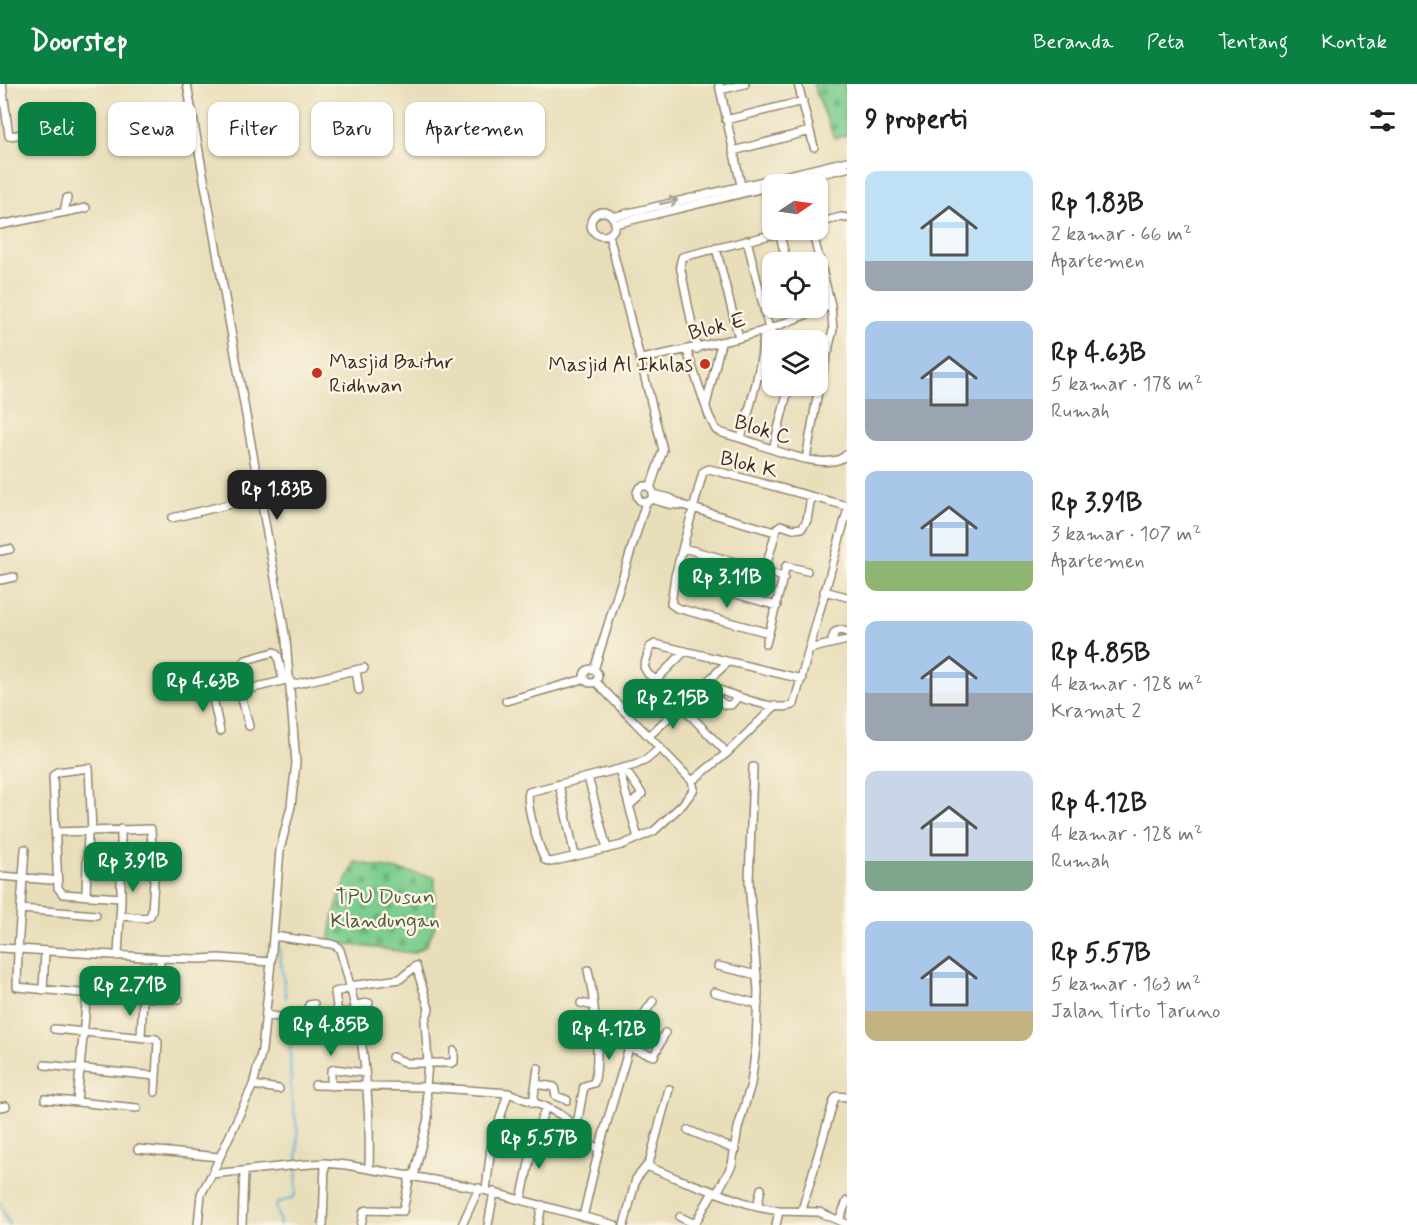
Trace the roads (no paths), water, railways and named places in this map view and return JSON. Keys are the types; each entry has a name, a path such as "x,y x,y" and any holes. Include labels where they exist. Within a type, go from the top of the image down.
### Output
{"street":[{"path":"2,84 9,136 18,135"},
{"path":"187,84 286,639 296,776 280,850 262,1050 253,1085 213,1174 201,1194 198,1225"},
{"path":"742,189 720,87 745,84"},
{"path":"798,84 814,147"},
{"path":"726,120 803,101"},
{"path":"733,151 810,131"},
{"path":"614,220 847,161"},
{"path":"822,174 847,168"},
{"path":"742,189 762,187"},
{"path":"64,212 67,198"},
{"path":"0,225 86,208"},
{"path":"606,213 614,220 614,230 609,235 602,236 595,233 592,223 598,214 606,213"},
{"path":"828,220 847,218"},
{"path":"594,670 663,450 609,235"},
{"path":"697,349 680,261 684,256 762,236"},
{"path":"747,240 766,330"},
{"path":"815,240 831,305 832,330 828,353"},
{"path":"717,248 739,338"},
{"name":"Blok E","path":"766,330 795,318"},
{"name":"Blok E","path":"642,363 762,331"},
{"path":"706,406 721,343"},
{"name":"Blok C","path":"687,351 716,430 806,459 835,461 847,454"},
{"path":"741,438 762,354"},
{"path":"758,374 762,375"},
{"path":"773,449 786,396"},
{"path":"806,459 816,396"},
{"name":"Blok K","path":"769,633 677,608 670,602 701,475 705,470 709,470 847,506"},
{"path":"650,496 670,498 682,505 775,532"},
{"path":"172,518 260,497"},
{"path":"765,570 778,526 800,529 805,526 811,497"},
{"path":"703,686 775,706 789,707 796,701 847,512"},
{"path":"683,548 765,570 784,578"},
{"path":"0,551 10,549"},
{"path":"837,551 847,554"},
{"path":"766,644 788,565 807,571"},
{"path":"675,576 777,606"},
{"path":"0,580 14,577"},
{"path":"825,591 847,597"},
{"path":"832,644 835,632 841,630 847,632"},
{"path":"809,649 847,640"},
{"path":"727,753 648,674 644,667 651,645 685,651 802,680"},
{"path":"656,680 685,651"},
{"path":"249,689 244,662 274,652 278,656 288,681"},
{"path":"649,736 728,662"},
{"path":"220,731 213,698 288,681 360,669 359,690"},
{"path":"584,679 585,672 594,670"},
{"path":"594,670 598,675 596,682"},
{"path":"584,679 588,683 596,682"},
{"path":"506,701 584,679"},
{"path":"596,682 693,782 693,793 659,827 638,838 607,849 551,862 545,860 530,810 529,792 588,777 623,772 642,763 659,749"},
{"path":"703,686 725,705 731,705 738,697"},
{"path":"240,691 249,726"},
{"path":"693,782 727,753 775,706"},
{"path":"86,896 91,771 87,767 54,773 60,892 63,894 86,896 121,898"},
{"path":"680,1217 695,1224 726,1178 736,1150 738,1128 754,1066 758,1004 749,882 753,767"},
{"path":"623,772 638,838"},
{"path":"623,772 642,794 629,806"},
{"path":"588,777 607,849"},
{"path":"559,784 575,856"},
{"path":"118,956 121,829"},
{"path":"56,832 150,830 154,882 150,916 146,918 120,916"},
{"path":"25,849 17,987 102,994"},
{"path":"0,876 51,880"},
{"path":"21,909 96,915"},
{"path":"273,936 337,946 351,987 367,1086 370,1123 369,1168"},
{"path":"0,948 160,958 219,957 271,962"},
{"path":"43,990 45,951"},
{"path":"159,998 160,958"},
{"path":"361,1225 364,1211 403,1212 428,1118 425,1021 429,1009 416,966 399,979 335,992 337,1014 369,1003"},
{"path":"718,966 757,975"},
{"path":"570,1123 578,1119 584,1086 594,1083 597,1054 594,1006 588,970"},
{"path":"714,992 758,1004"},
{"path":"78,1102 87,993"},
{"path":"133,997 179,999"},
{"path":"141,1037 143,998"},
{"path":"583,1217 629,1048 639,1021 653,1001"},
{"path":"581,1003 594,1006"},
{"path":"266,1015 285,1018 308,1015 309,1005 314,1004"},
{"path":"54,1029 141,1037 157,1041 155,1092"},
{"path":"629,1048 654,1056 665,1033"},
{"path":"392,1057 407,1063 452,1063 454,1052"},
{"path":"45,1065 156,1076"},
{"path":"533,1103 538,1068"},
{"path":"331,1086 332,1070 365,1073"},
{"path":"536,1084 554,1087 556,1096 567,1100"},
{"path":"253,1085 279,1089"},
{"path":"315,1085 508,1093 563,1116 570,1123 577,1137 600,1149"},
{"path":"624,1225 636,1179 639,1172 647,1166 669,1089"},
{"path":"488,1225 486,1190 491,1147 508,1093"},
{"path":"802,1210 834,1100 837,1096 847,1097"},
{"path":"45,1099 137,1108"},
{"path":"521,1200 535,1135 546,1107"},
{"path":"688,1130 736,1150"},
{"path":"138,1149 219,1157"},
{"path":"213,1174 325,1163 369,1168 486,1190 611,1225"},
{"path":"323,1225 325,1163"},
{"path":"647,1166 757,1207 819,1212 847,1224"},
{"path":"242,1225 244,1172"},
{"path":"757,1207 761,1189"},
{"path":"462,1225 486,1190"},
{"path":"839,1220 847,1201"},
{"path":"538,1225 542,1206"},
{"path":"776,1225 779,1210"},
{"path":"827,1225 829,1216"}],"waterway":[{"path":"278,940 286,998"},
{"path":"280,1225 276,1206 294,1197 296,1192 298,1134 291,1094 288,1020"},
{"path":"0,1202 9,1225"}],"place":[{"name":"Masjid Al Ikhlas","path":"705,364"},
{"name":"Masjid Baitur Ridhwan","path":"317,373"}],"park label":[{"name":"TPU Dusun Klandungan","path":"385,908"}]}
